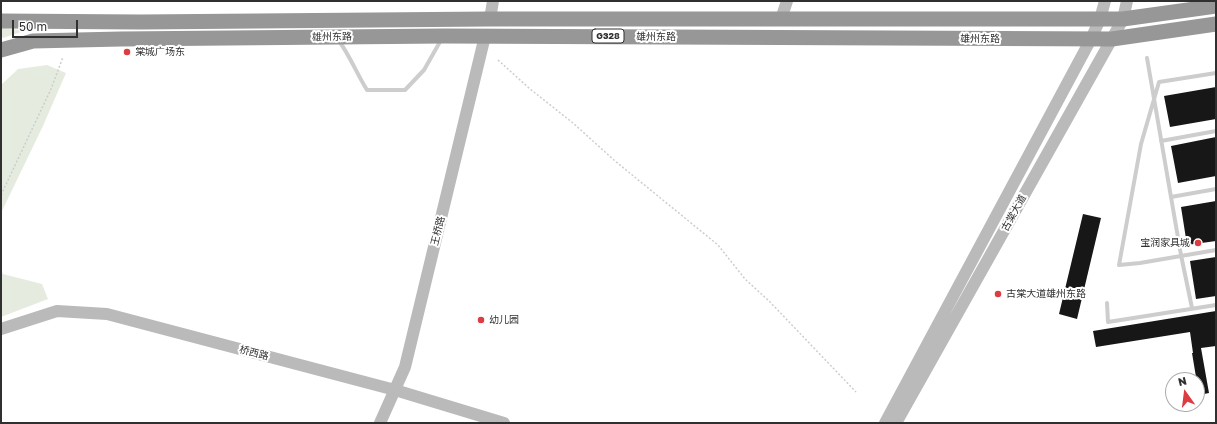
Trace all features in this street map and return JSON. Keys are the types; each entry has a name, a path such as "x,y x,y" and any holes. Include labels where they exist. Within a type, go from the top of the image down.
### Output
{"highway":[{"name":"雄州东路","path":"1,21 147,22 490,19 1123,19 1216,6"},
{"name":"雄州东路","path":"1,50 33,41 121,39 485,36 1112,39 1216,24"}],"street":[{"path":"490,19 493,1"},
{"path":"781,19 787,1"},
{"name":"古棠大道","path":"885,423 1091,39 1100,19 1105,1"},
{"name":"古棠大道","path":"896,423 1123,19 1127,1"},
{"name":"王桥路","path":"380,423 405,367 485,36"},
{"name":"桥西路","path":"1,329 57,311 107,314 395,390 504,423"}],"lane":[{"path":"337,37 349,54 356,71 367,90 406,90 424,70 444,36"},
{"path":"1147,58 1181,255 1192,308"},
{"path":"1216,73 1159,82 1141,144 1119,265 1140,263 1216,250"},
{"path":"1161,141 1216,131"},
{"path":"1171,197 1216,189"},
{"path":"1107,303 1108,322 1216,304"}],"path":[{"path":"1,195 51,89 64,57"},
{"path":"498,60 530,89 573,123 718,246 745,279 769,301 856,392"}],"shaded area":[{"path":"1,28 20,30 21,32 3,38 1,36"},
{"path":"47,65 66,73 43,126 1,213 1,85 18,69"},
{"path":"1,270 3,274 42,284 48,299 1,317"}],"building":[{"path":"1216,87 1216,119 1170,127 1164,96"},
{"path":"1216,137 1216,176 1178,183 1171,146"},
{"path":"1216,201 1216,241 1187,245 1181,207"},
{"path":"1083,214 1101,218 1077,319 1059,314"},
{"path":"1216,257 1216,296 1196,299 1190,261"},
{"path":"1216,311 1216,346 1201,348 1209,393 1205,394 1205,372 1195,372 1190,332 1096,347 1093,331"}],"place":[{"name":"棠城广场东","path":"127,52"},
{"name":"宝润家具城","path":"1198,243"},
{"name":"古棠大道雄州东路","path":"998,294"},
{"name":"幼儿园","path":"481,320"}]}
